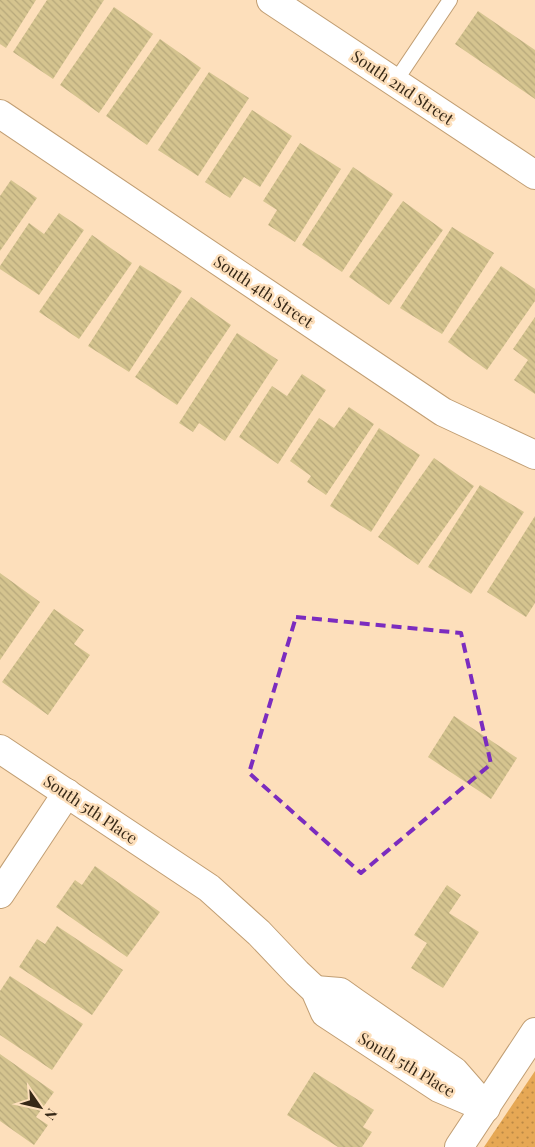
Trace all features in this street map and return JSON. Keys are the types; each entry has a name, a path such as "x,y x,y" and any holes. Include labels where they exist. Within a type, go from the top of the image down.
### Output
{"street":[{"name":"South 2nd Street","path":"271,0 535,175"},
{"name":"South 4th Street","path":"0,114 443,412 535,455"},
{"name":"South 5th Place","path":"0,749 209,888 259,934 315,990 325,1013 384,1037 439,1088 486,1108"},
{"path":"0,894 67,794"},
{"path":"459,1147 535,1032"}],"lane":[{"path":"395,82 450,0"}],"highlighted area":[{"path":"296,617 461,633 491,764 361,873 249,773"}],"shaded area":[{"path":"535,1071 535,1147 484,1147"}],"building":[{"path":"0,0 36,0 6,48 0,44"},
{"path":"47,0 104,0 53,79 13,52"},
{"path":"114,7 153,34 99,113 60,85"},
{"path":"478,11 535,50 535,99 455,44"},
{"path":"160,39 201,68 147,145 106,116"},
{"path":"209,72 249,98 198,176 158,150"},
{"path":"252,110 292,136 260,187 244,177 230,198 205,182"},
{"path":"300,143 341,169 295,242 268,225 277,210 263,201"},
{"path":"353,167 393,194 342,272 302,245"},
{"path":"11,180 37,198 0,251 0,196"},
{"path":"403,201 443,230 389,305 349,277"},
{"path":"59,213 84,230 39,295 0,269 0,266 29,223 44,234"},
{"path":"452,227 494,253 442,334 400,308"},
{"path":"92,235 132,263 79,339 39,312"},
{"path":"140,265 182,291 129,372 88,346"},
{"path":"501,266 535,289 535,301 487,370 448,342"},
{"path":"191,297 231,325 177,405 135,377"},
{"path":"535,317 535,394 514,380 528,360 513,349"},
{"path":"237,333 278,360 225,441 199,423 193,432 179,423"},
{"path":"302,374 326,390 278,464 239,437 272,386 287,396"},
{"path":"349,407 374,424 326,495 307,482 311,476 290,461 319,418 334,428"},
{"path":"379,428 420,455 371,532 330,506"},
{"path":"434,458 474,486 418,565 378,537"},
{"path":"480,485 524,512 471,594 428,567"},
{"path":"535,516 535,603 526,617 487,592"},
{"path":"0,573 40,602 0,660"},
{"path":"54,609 84,630 74,644 90,655 48,715 2,682"},
{"path":"454,716 517,758 491,799 428,757"},
{"path":"95,866 160,912 127,957 56,907 75,880 82,885"},
{"path":"447,885 461,895 449,913 479,932 443,988 411,968 427,943 414,935"},
{"path":"57,926 123,970 92,1015 19,967 37,939 45,944"},
{"path":"10,976 83,1024 52,1070 0,1035 0,991"},
{"path":"0,1054 54,1092 36,1117 48,1125 34,1145 0,1121"},
{"path":"314,1072 374,1110 363,1127 372,1132 362,1147 338,1147 287,1115"}]}
